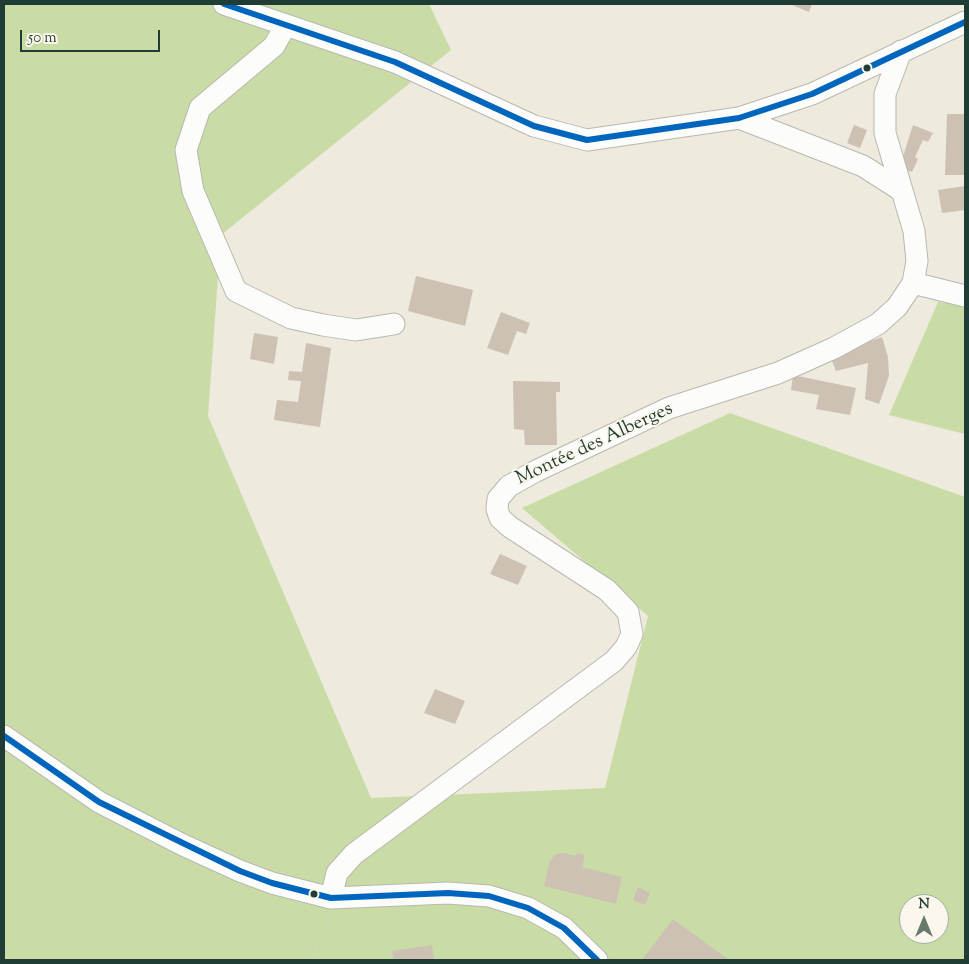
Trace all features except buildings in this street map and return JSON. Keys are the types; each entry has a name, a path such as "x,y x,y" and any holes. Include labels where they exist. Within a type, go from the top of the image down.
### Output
{"street":[{"path":"224,4 395,62 534,126 587,140 739,118 812,94 964,23"},
{"path":"286,25 274,46 200,108 186,150 193,191 236,291 291,318 323,325 356,330 394,324"},
{"name":"Montée des Alberges","path":"331,898 337,873 354,854 614,661 626,647 632,634 628,612 607,590 510,527 500,518 497,509 498,499 510,486 536,471 669,408 778,373 834,348 878,324 897,307 913,283 917,261 914,231 899,189 885,134 886,94 901,51"},
{"path":"739,118 863,166 899,189"},
{"path":"913,283 965,296"},
{"path":"4,736 99,802 183,845 272,883 331,898 448,893 489,896 528,908 564,928 597,960"}],"path":[{"path":"310,960 324,930 331,898"}],"green space":[{"path":"4,4 429,4 451,50 221,235 208,416 371,798 605,788 648,616 522,508 730,413 965,497 965,960 4,960"},
{"path":"938,302 965,305 965,434 889,415"}],"transit line":[{"path":"224,4 395,62 534,126 587,140 739,118 812,94 965,22"},
{"path":"4,736 99,802 240,871 272,883 331,898 448,893 489,896 528,908 564,928 597,960"}]}
